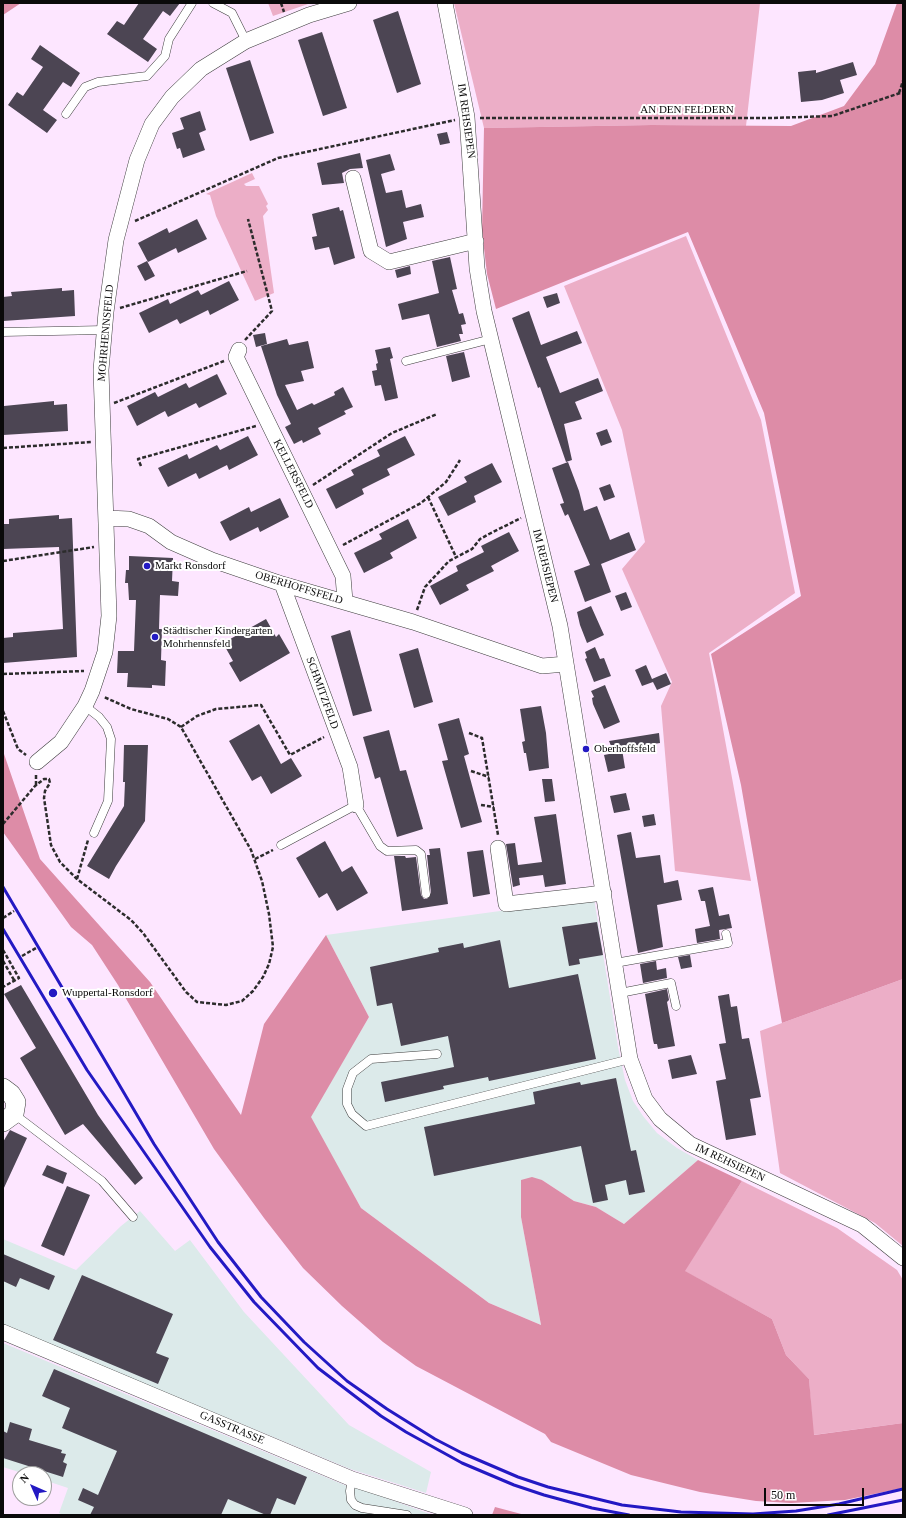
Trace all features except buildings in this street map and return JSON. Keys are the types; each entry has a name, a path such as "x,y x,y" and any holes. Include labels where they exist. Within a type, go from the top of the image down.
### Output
{"street":[{"name":"MOHRHENNSFELD","path":"37,762 61,742 85,706 92,692 105,652 109,616 101,370 106,312 119,228 136,160 152,124 172,97 200,69 246,40 309,15 349,3"},
{"name":"IM REHSIEPEN","path":"445,3 468,117 477,268 491,339 560,626 630,1059 645,1099 660,1119 690,1144 862,1225 903,1258"},
{"path":"353,178 371,251 389,262 476,241"},
{"name":"KELLERSFELD","path":"238,354 268,423 343,576 345,601"},
{"name":"OBERHOFFSFELD","path":"106,518 129,519 149,526 171,542 212,560 282,584 345,601 413,622 542,666 566,664"},
{"name":"SCHMITZFELD","path":"282,584 350,767 356,805"},
{"path":"498,848 506,904 604,893"},
{"path":"3,1088 16,1102 9,1118"},
{"name":"GASSTRASSE","path":"3,1332 352,1478 465,1515"}],"lane":[{"path":"66,114 85,87 98,82 147,76 165,56 169,38 192,3"},
{"path":"213,3 232,13 246,40"},
{"path":"3,332 104,330"},
{"path":"406,360 491,339"},
{"path":"85,706 107,727 111,740 108,801 94,833"},
{"path":"281,845 356,805 380,846 387,851 416,850 421,854 426,894"},
{"path":"615,963 728,942 726,934"},
{"path":"620,993 671,983 676,1006"},
{"path":"437,1054 370,1059 353,1073 347,1089 347,1104 352,1114 366,1126 630,1059"},
{"path":"9,1118 102,1181 133,1217"},
{"path":"352,1478 350,1491 351,1500 355,1504 362,1508 407,1515"}],"path":[{"path":"899,93 903,81"},
{"name":"AN DEN FELDERN","path":"119,228 278,158 468,117 772,118 832,116 903,92"},
{"path":"102,408 238,354 247,337 272,311 248,219"},
{"path":"106,312 247,271"},
{"path":"302,492 392,433 437,414"},
{"path":"141,466 138,459 268,423"},
{"path":"3,448 103,441"},
{"path":"344,545 428,498 446,482 460,460"},
{"path":"428,498 456,557"},
{"path":"413,622 425,587 448,561 472,549 480,539 532,513"},
{"path":"3,561 106,546"},
{"path":"3,674 99,670"},
{"path":"3,824 36,786 44,779 49,779 50,784 45,791 44,798 51,845 60,862 77,880 131,920 143,933 186,992 196,1002 226,1005 242,1001 263,977 270,958 272,947 269,914 256,859 181,727 168,719 131,709 92,692"},
{"path":"181,727 197,716 216,709 261,705 290,755 336,731"},
{"path":"3,711 18,749 37,762"},
{"path":"469,733 482,738 490,777 499,842 498,848"},
{"path":"471,771 490,777"},
{"path":"481,805 494,807"},
{"path":"77,880 88,839 94,833"},
{"path":"256,859 281,845"},
{"path":"3,918 14,911"},
{"path":"26,947 29,952"},
{"path":"22,956 36,948"},
{"path":"3,950 19,978 3,987"},
{"path":"3,961 14,980"}],"shaded area":[{"path":"3,3 21,3 3,15"},
{"path":"268,3 311,3 273,16"},
{"path":"454,3 760,3 746,126 652,125 484,128"},
{"path":"897,3 903,3 903,979 782,1023 741,785 711,654 801,596 764,413 688,232 496,309 487,274 482,231 484,128 652,125 791,126 844,106 875,64"},
{"path":"252,173 255,179 244,184 246,186 259,186 268,204 266,206 268,210 263,216 274,293 255,301 216,216 210,195 206,194"},
{"path":"686,236 761,420 795,593 709,653 751,881 675,871 661,706 672,682 622,569 645,542 622,430 564,286"},
{"path":"3,751 40,859 150,982 241,1115 264,1024 326,935 369,1017 311,1117 361,1208 489,1303 541,1325 521,1217 521,1180 532,1177 542,1180 574,1201 596,1207 624,1224 698,1160 742,1181 685,1271 772,1319 786,1355 809,1379 814,1435 903,1423 903,1488 845,1500 791,1503 756,1501 700,1492 631,1475 551,1442 545,1434 416,1366 383,1342 342,1306 303,1268 264,1218 214,1149 118,985 92,945 71,927 3,832"},
{"path":"594,898 618,1047 625,1080 633,1101 657,1133 677,1148 698,1160 624,1224 596,1207 574,1201 542,1180 521,1217 541,1325 489,1303 361,1208 310,1117 369,1017 326,935"},
{"path":"903,979 903,1246 875,1223 780,1173 760,1031"},
{"path":"742,1181 837,1228 897,1270 903,1280 903,1423 813,1435 809,1379 786,1355 772,1319 684,1271"},
{"path":"140,1211 175,1251 190,1240 244,1312 349,1425 431,1472 426,1493 350,1469 3,1325 3,1239 76,1270 121,1226"},
{"path":"3,1343 347,1486 353,1486 433,1515 63,1515 59,1513 68,1488 52,1483 52,1466 12,1466 12,1470 3,1467"},
{"path":"495,1507 525,1515 492,1515"}],"railway":[{"path":"3,887 154,1144 218,1242 261,1297 304,1342 347,1381 387,1409 435,1439 462,1453 518,1477 548,1487 622,1505 681,1512 753,1514 796,1511 839,1504 903,1489"},
{"path":"3,929 87,1070 210,1247 254,1302 318,1368 381,1416 406,1432 462,1463 514,1485 544,1495 592,1508 629,1515"},
{"path":"828,1515 903,1500"}],"place":[{"name":"Markt Ronsdorf","path":"147,566"},
{"name":"Städtischer Kindergarten Mohrhennsfeld","path":"155,637"},
{"name":"Oberhoffsfeld","path":"586,749"},
{"name":"Wuppertal-Ronsdorf","path":"53,993"}]}
